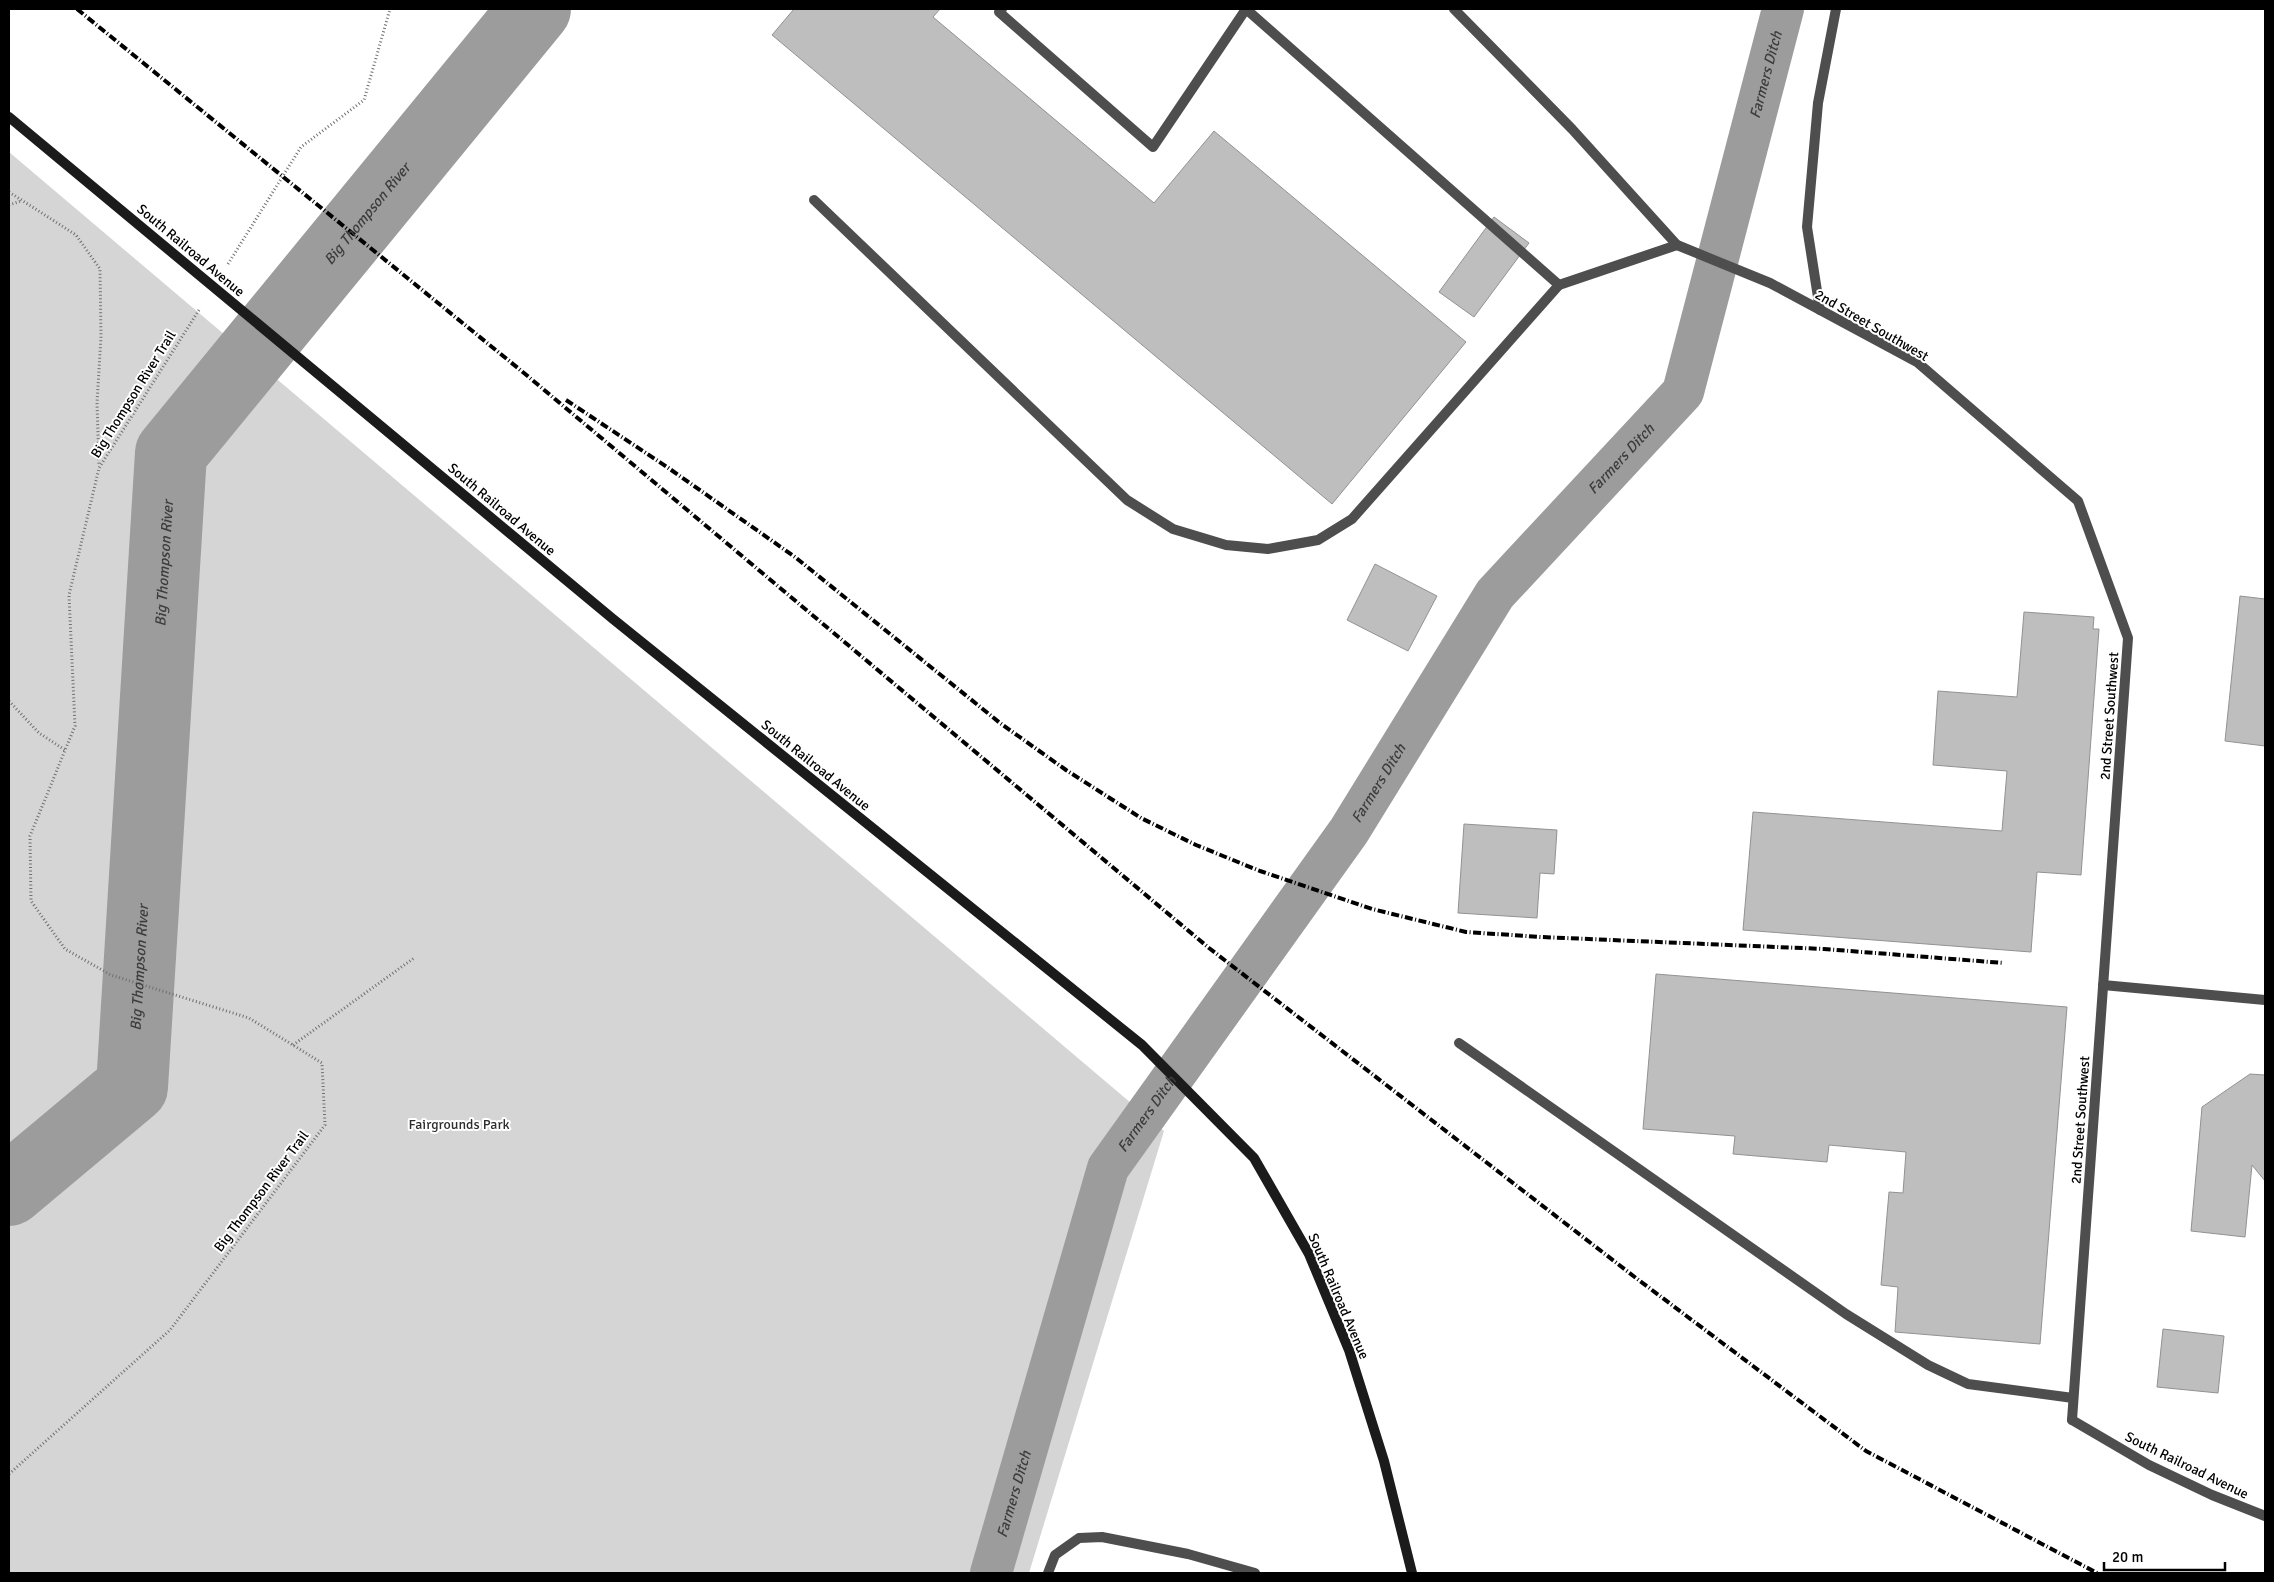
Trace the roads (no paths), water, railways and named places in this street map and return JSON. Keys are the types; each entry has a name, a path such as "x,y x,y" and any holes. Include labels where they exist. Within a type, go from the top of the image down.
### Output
{"street":[{"path":"1002,9 999,12 1154,147 1246,9 1559,285"},
{"path":"814,200 1127,500 1172,529 1226,546 1268,549 1318,540 1352,519 1559,285 1677,245 1572,130 1454,9"},
{"path":"1820,310 1807,227 1818,103 1836,9"},
{"name":"South Railroad Avenue","path":"9,118 620,625 1142,1044 1191,1092 1254,1158 1309,1254 1349,1350 1384,1461 1412,1573"},
{"name":"2nd Street Southwest","path":"1677,245 1770,283 1917,362 2078,501 2128,638 2072,1420"},
{"path":"2103,985 2265,1000"},
{"path":"1459,1044 1846,1314 1928,1365 1968,1384 2073,1398"},
{"name":"South Railroad Avenue","path":"2072,1420 2149,1464 2212,1495 2265,1516"},
{"path":"1048,1573 1055,1555 1079,1538 1102,1537 1188,1554 1255,1573"}],"waterway":[{"name":"Big Thompson River","path":"9,1190 132,1087 171,453 535,9"},
{"name":"Farmers Ditch","path":"991,1573 1108,1168 1349,831 1495,594 1683,392 1783,9"}],"railway":[{"path":"77,9 524,373 1209,948 1636,1278 1866,1451 2097,1573"},
{"path":"566,400 667,467 795,557 1000,723 1066,770 1141,818 1196,845 1260,871 1372,909 1466,932 1824,949 2004,963"}],"park label":[{"name":"Fairgrounds Park","path":"459,1124"}]}
